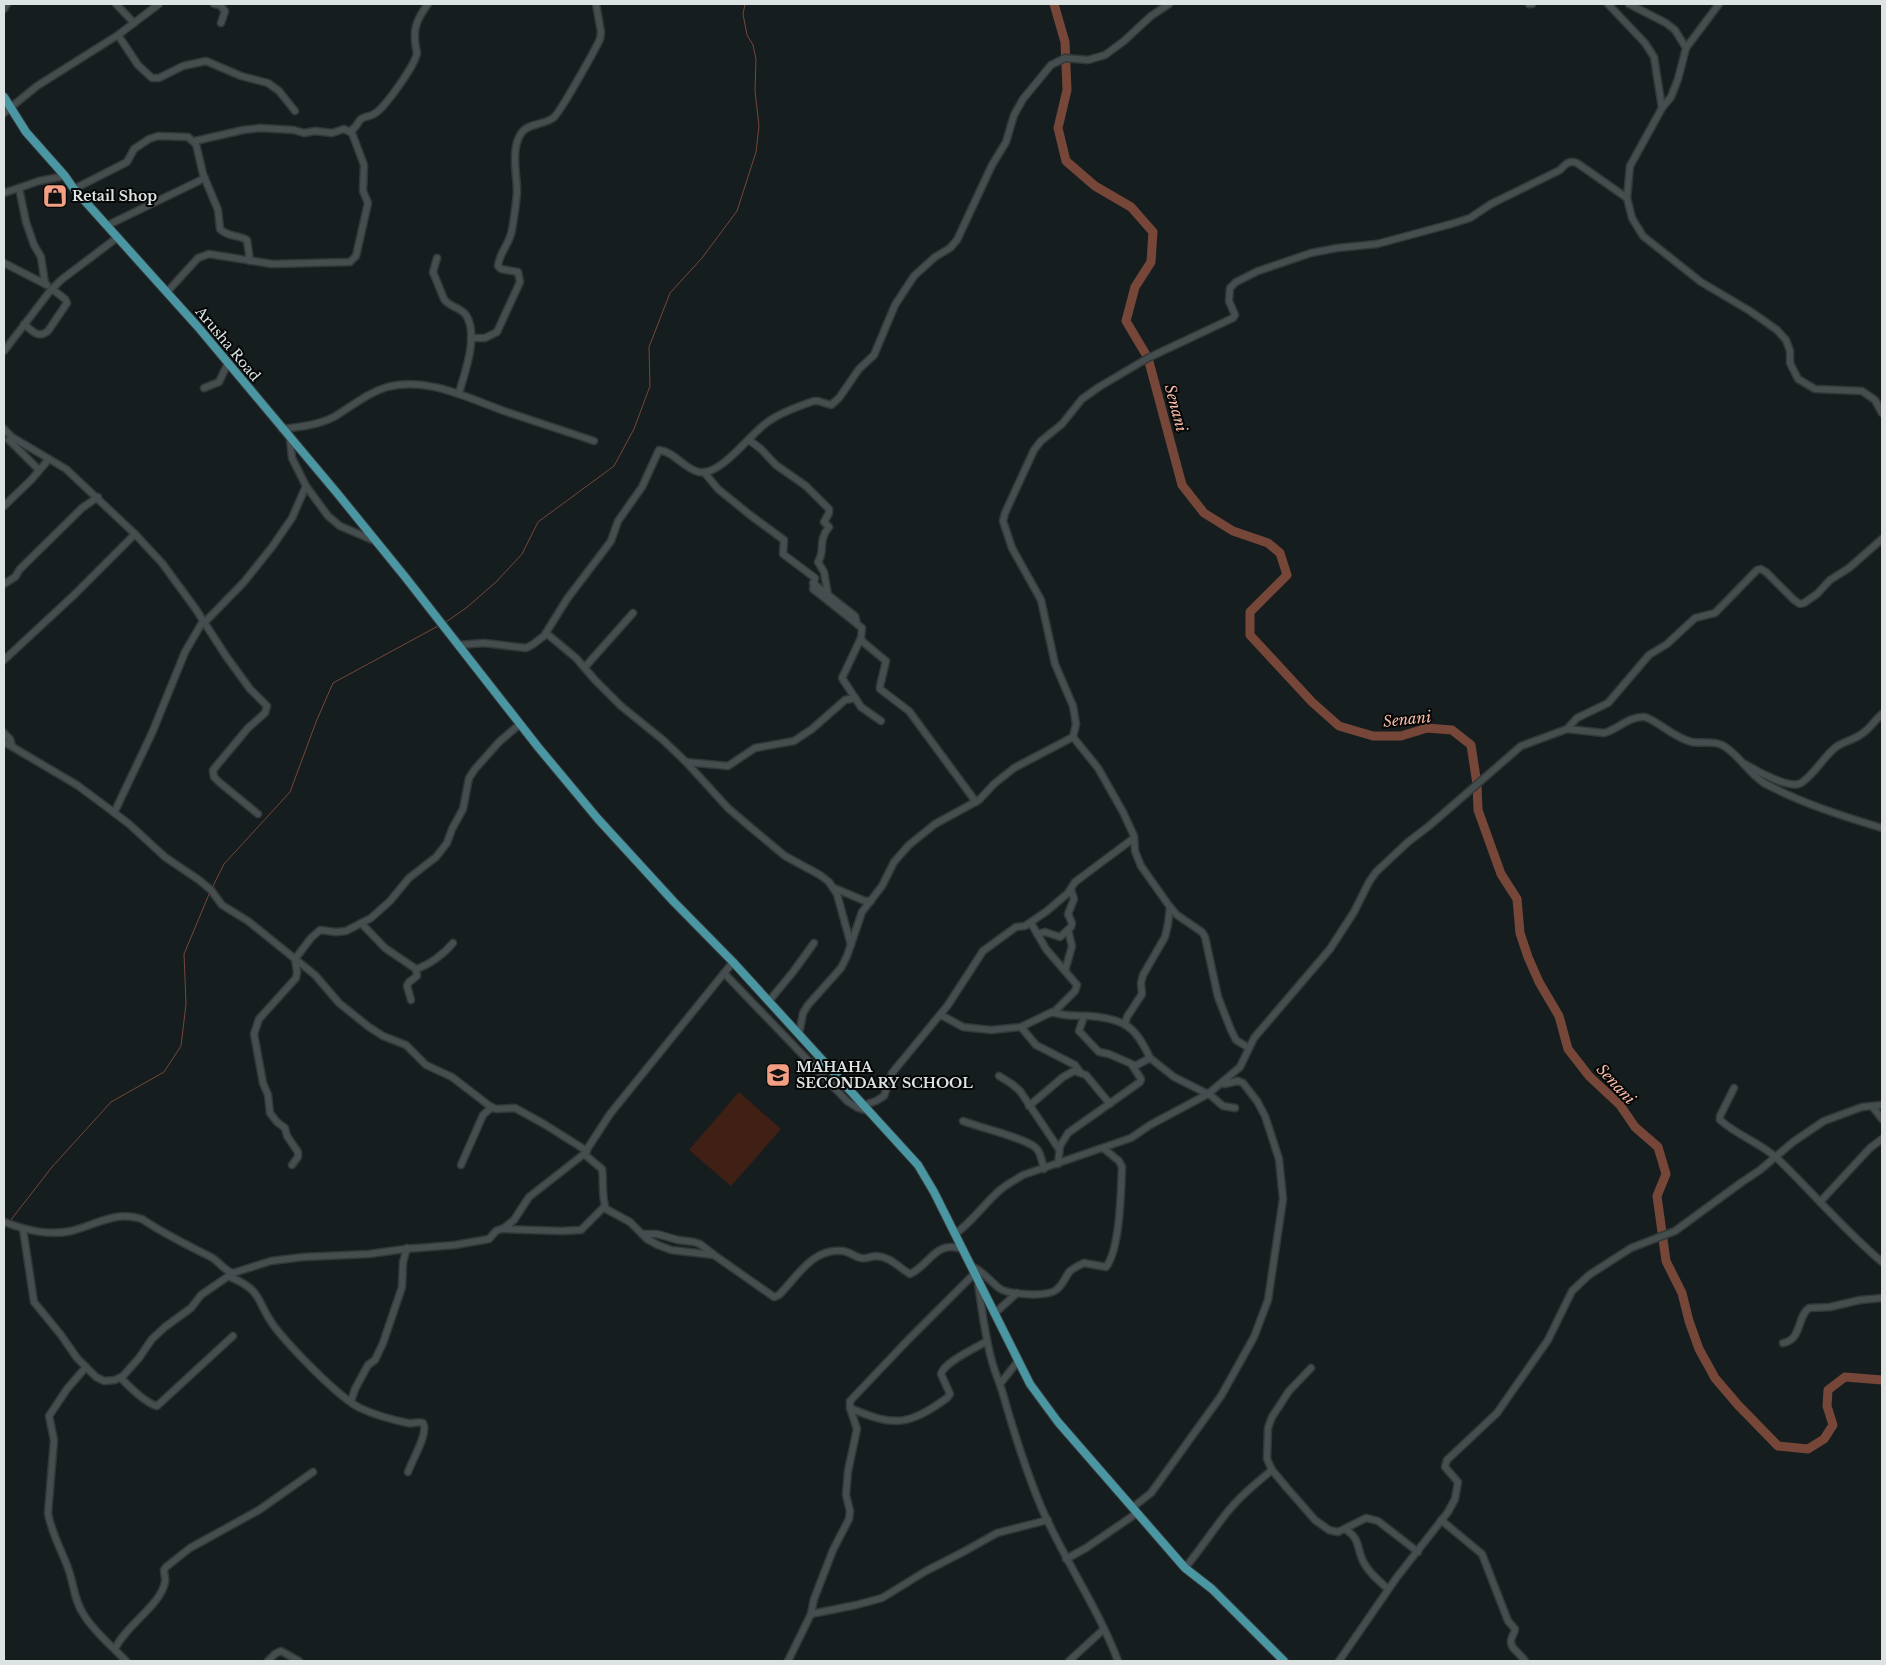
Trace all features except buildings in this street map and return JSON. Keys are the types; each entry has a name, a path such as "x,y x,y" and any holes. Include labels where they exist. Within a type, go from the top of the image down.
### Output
{"main road":[{"name":"Arusha Road","path":"4,97 26,132 228,363 406,578 520,724 604,826 800,1034 921,1169 975,1272 1018,1361 1041,1400 1185,1568 1212,1589 1284,1661"}],"street":[{"path":"4,9 7,4"},
{"path":"116,4 134,23"},
{"path":"4,113 37,86 118,35 159,4"},
{"path":"214,4 220,5 225,11 221,23"},
{"path":"194,141 260,128 294,130 304,133 315,131 332,133 340,129 354,129 364,117 373,115 391,97 413,63 417,53 414,45 418,17 428,4"},
{"path":"471,338 485,338 497,332 520,282 518,272 500,269 498,266 501,254 512,232 516,198 515,159 520,135 523,130 529,127 556,117 600,39 602,32 596,4"},
{"path":"459,645 484,643 526,648 532,646 546,633 567,599 611,541 618,520 642,487 659,450 694,470 704,472 716,468 769,420 798,406 818,401 831,405 839,398 859,369 874,355 895,305 914,276 935,257 950,248 957,240 992,165 1006,142 1014,115 1050,65 1065,58 1088,60 1104,55 1124,42 1151,16 1169,4"},
{"path":"1608,4 1644,43 1654,57 1662,108"},
{"path":"1630,4 1666,23 1675,30 1686,48"},
{"path":"1719,4 1686,48 1678,79 1671,96 1662,108 1630,166 1626,198 1632,218 1643,236 1701,282 1750,311 1777,330 1786,340 1790,351 1790,363 1798,379 1815,390 1862,391 1875,400 1882,413"},
{"path":"118,35 138,64 152,78 158,78 184,66 206,61 241,76 268,83 279,91 295,111"},
{"path":"167,292 203,255 219,255 272,264 352,261 356,256 368,203 363,190 364,165 356,142 349,130"},
{"path":"74,189 127,162 134,148 149,139 158,136 188,137 194,141 205,178 218,210 220,229 227,234 243,237 248,240 250,260"},
{"path":"1249,1048 1236,1040 1231,1030 1218,997 1205,937 1198,929 1177,916 1141,866 1135,851 1131,827 1106,780 1074,737 1076,724 1073,706 1053,658 1041,600 1012,548 1004,520 1034,450 1041,440 1062,424 1082,399 1099,386 1148,358 1233,318 1235,315 1228,294 1230,288 1236,282 1258,270 1310,254 1338,248 1377,244 1464,220 1560,170 1571,161 1577,162 1626,198"},
{"path":"4,193 39,181 65,176"},
{"path":"108,225 205,178"},
{"path":"18,188 26,222 34,245 41,257 45,284"},
{"path":"4,351 60,280 118,237"},
{"path":"437,258 434,267 434,277 446,302 460,309 467,317 471,338 468,364 459,393"},
{"path":"4,263 52,288 67,303 45,334 37,334 24,324"},
{"path":"204,388 219,382 228,363"},
{"path":"282,429 315,424 332,418 373,392 393,386 411,384 459,393 481,403 594,441"},
{"path":"4,429 39,470"},
{"path":"290,438 292,458 306,486 333,522 373,540"},
{"path":"4,445 11,439"},
{"path":"11,439 66,469 98,497 135,534 162,563 250,689 267,706 265,713 248,728 230,752 213,770 214,777 219,782 258,814"},
{"path":"749,440 761,449 776,465 806,486 829,509 829,514 824,522 829,527 822,538 822,557 818,562 824,572 828,595"},
{"path":"4,506 31,480 49,459"},
{"path":"704,472 718,489 784,540 783,554 814,577 813,589 862,629 861,638 842,678 861,707 881,722"},
{"path":"114,812 152,733 185,652 203,622 244,582 272,547 292,518 306,486"},
{"path":"4,584 15,576 82,508 98,497"},
{"path":"4,660 74,595 135,534"},
{"path":"1567,729 1577,718 1608,703 1649,655 1667,644 1696,618 1715,612 1757,570 1761,569 1766,572 1800,604 1817,594 1830,580 1849,568 1882,539"},
{"path":"813,583 855,616 857,624"},
{"path":"584,667 633,613"},
{"path":"546,633 564,646 621,706 663,740 728,808 765,841 785,856 820,875 834,888 871,901"},
{"path":"861,638 863,642 886,661 880,689 910,711 976,802"},
{"path":"686,762 728,766 755,748 794,741 812,729 844,700 855,698"},
{"path":"955,1234 1000,1190 1023,1175 1131,1138 1150,1125 1209,1094 1240,1067 1254,1038 1279,1006 1330,949 1354,912 1369,882 1387,861 1521,746 1567,729 1610,732 1637,716 1644,717 1688,741 1720,744 1762,773 1792,784 1799,784 1836,748 1862,734 1882,714"},
{"path":"292,1165 298,1157 298,1152 287,1136 285,1128 270,1113 268,1095 262,1083 254,1034 259,1019 296,978 295,959 310,938 320,930 343,931 377,914 409,878 442,850 463,809 469,778 499,742 520,724"},
{"path":"4,732 10,739 12,746"},
{"path":"800,1034 808,1005 841,968 862,912 871,901 894,862 908,845 935,824 976,802 1014,768 1074,737"},
{"path":"4,742 77,785 114,812 165,857 205,885 222,905 248,921 317,977 339,1003 369,1027 383,1036 406,1045 426,1065 452,1078 492,1107 496,1109 515,1108 544,1124 585,1152 602,1169 604,1208 581,1230 502,1229"},
{"path":"1735,756 1752,775 1766,784 1810,804 1882,828"},
{"path":"724,973 847,1101 858,1108 867,1108 884,1096 892,1073 941,1015 983,951 1017,926 1025,926 1031,923 1071,890 1073,885 1082,877 1134,838"},
{"path":"834,888 841,906 851,945"},
{"path":"1036,934 1045,932 1060,937 1072,925 1068,914 1074,900 1071,890"},
{"path":"1125,1024 1127,1017 1142,994 1142,979 1164,937 1170,907"},
{"path":"361,923 385,948 416,969 418,974 416,978 406,986 411,1000"},
{"path":"941,1015 964,1027 991,1030 1021,1027 1054,1012 1078,987 1046,950 1031,923"},
{"path":"1065,971 1072,946 1068,930"},
{"path":"416,969 443,953 453,943"},
{"path":"768,1001 793,972 814,943"},
{"path":"23,1229 34,1302 86,1367 100,1380 110,1381 120,1378 164,1327 191,1308 201,1295 232,1275 271,1261 369,1254 407,1248 455,1245 489,1239 496,1231 514,1220 529,1197 585,1152 610,1114 733,962"},
{"path":"1054,1012 1060,1016 1102,1018 1125,1024 1138,1036 1150,1058 1174,1078 1209,1094 1223,1106 1235,1108"},
{"path":"1084,1016 1079,1030 1080,1033 1099,1052 1110,1054 1132,1065 1137,1065 1150,1058"},
{"path":"1021,1027 1036,1045 1075,1065 1080,1072"},
{"path":"1058,1164 1059,1149 1063,1138 1141,1080 1132,1065"},
{"path":"1029,1106 1070,1072 1080,1072 1086,1075 1110,1104"},
{"path":"998,1076 1020,1091 1059,1149"},
{"path":"1066,1559 1086,1548 1135,1510 1151,1493 1221,1396 1254,1336 1268,1300 1284,1199 1280,1158 1265,1116 1257,1101 1243,1083 1230,1081 1218,1086"},
{"path":"1734,1088 1720,1116 1720,1120 1732,1130 1776,1157 1882,1262"},
{"path":"1340,1661 1388,1589 1418,1552 1455,1499 1458,1486 1455,1477 1445,1467 1445,1463 1456,1450 1478,1433 1497,1413 1548,1340 1567,1300 1579,1284 1631,1248 1675,1231 1776,1157 1793,1142 1824,1121 1850,1110 1882,1105"},
{"path":"1872,1106 1882,1119"},
{"path":"461,1166 484,1115 492,1107"},
{"path":"963,1121 1034,1146 1042,1158 1044,1169"},
{"path":"1820,1202 1870,1148 1882,1139"},
{"path":"788,1661 811,1614 814,1599 833,1550 849,1519 850,1511 846,1498 847,1480 857,1429 850,1408 852,1398 975,1272 980,1270 1006,1291 1050,1294 1060,1286 1070,1271 1084,1262 1105,1267 1109,1263 1118,1227 1122,1167 1121,1163 1103,1148"},
{"path":"604,1208 630,1222 654,1243 671,1250 714,1255"},
{"path":"4,1222 37,1232 70,1231 117,1216 134,1217 142,1219 194,1250 212,1258 258,1295 270,1319 288,1342 350,1401 360,1408 374,1413 411,1423 423,1423 425,1428 421,1443 408,1472"},
{"path":"642,1234 657,1234 700,1244 776,1298 810,1262 823,1252 844,1251 863,1258 878,1256 893,1261 910,1274 941,1249 948,1246 962,1249"},
{"path":"350,1401 368,1365 375,1360 383,1343 402,1287 403,1262 407,1248"},
{"path":"975,1272 993,1366 1024,1463 1042,1510 1104,1629 1118,1661"},
{"path":"994,1313 1017,1292"},
{"path":"1783,1343 1793,1337 1804,1312 1808,1308 1830,1307 1860,1300 1882,1298"},
{"path":"120,1378 136,1393 152,1405 157,1406 233,1336"},
{"path":"850,1408 883,1420 899,1422 920,1416 950,1394 941,1374 944,1369 987,1341"},
{"path":"1000,1384 1018,1361"},
{"path":"86,1367 67,1389 49,1416 54,1440 48,1513 49,1523 69,1569 77,1602 84,1616 94,1629 126,1661"},
{"path":"1311,1368 1289,1391 1268,1428 1267,1459 1272,1470 1316,1520 1329,1530 1338,1532 1358,1521 1371,1518 1378,1521 1418,1552"},
{"path":"1185,1568 1225,1515 1248,1490 1272,1470"},
{"path":"115,1648 122,1636 162,1591 166,1580 164,1570 166,1567 190,1548 258,1510 313,1472"},
{"path":"811,1614 882,1598 926,1570 997,1533 1048,1520"},
{"path":"1441,1520 1482,1554 1508,1621 1515,1629 1511,1640 1513,1648 1525,1661"},
{"path":"1345,1529 1357,1541 1362,1559 1367,1566 1388,1589"},
{"path":"1069,1661 1104,1629"},
{"path":"268,1661 275,1654 282,1651 299,1661"}],"shaded area":[{"path":"739,1092 781,1129 731,1186 689,1150"}],"waterway":[{"path":"446,622 466,608 496,582 522,554 538,522 614,466 634,429 650,386 649,347 670,293 702,258 737,211 756,152 759,126 755,91 756,59 753,45 747,35 743,14 745,4"},
{"name":"Senani","path":"1054,4 1065,42 1067,90 1058,128 1066,161 1095,186 1131,207 1153,232 1151,262 1135,287 1126,321 1148,358 1182,485 1204,513 1233,531 1268,543 1280,553 1287,575 1250,612 1250,635 1312,702 1339,726 1373,736 1401,736 1427,728 1452,730 1471,745 1477,784 1478,810 1501,874 1517,899 1520,933 1528,957 1539,982 1559,1016 1568,1049 1589,1076 1620,1105 1635,1127 1658,1147 1666,1174 1657,1196 1666,1261 1682,1293 1699,1349 1715,1378 1778,1446 1808,1449 1824,1439 1833,1425 1827,1406 1828,1390 1845,1377 1882,1380"},
{"path":"212,888 224,864 290,792 316,722 333,683 440,625"},
{"path":"10,1221 52,1167 111,1102 164,1072 181,1046 186,1004 184,954 210,892"}],"place":[{"name":"Retail Shop","path":"55,196"},
{"name":"MAHAHA SECONDARY SCHOOL","path":"778,1075"}]}
